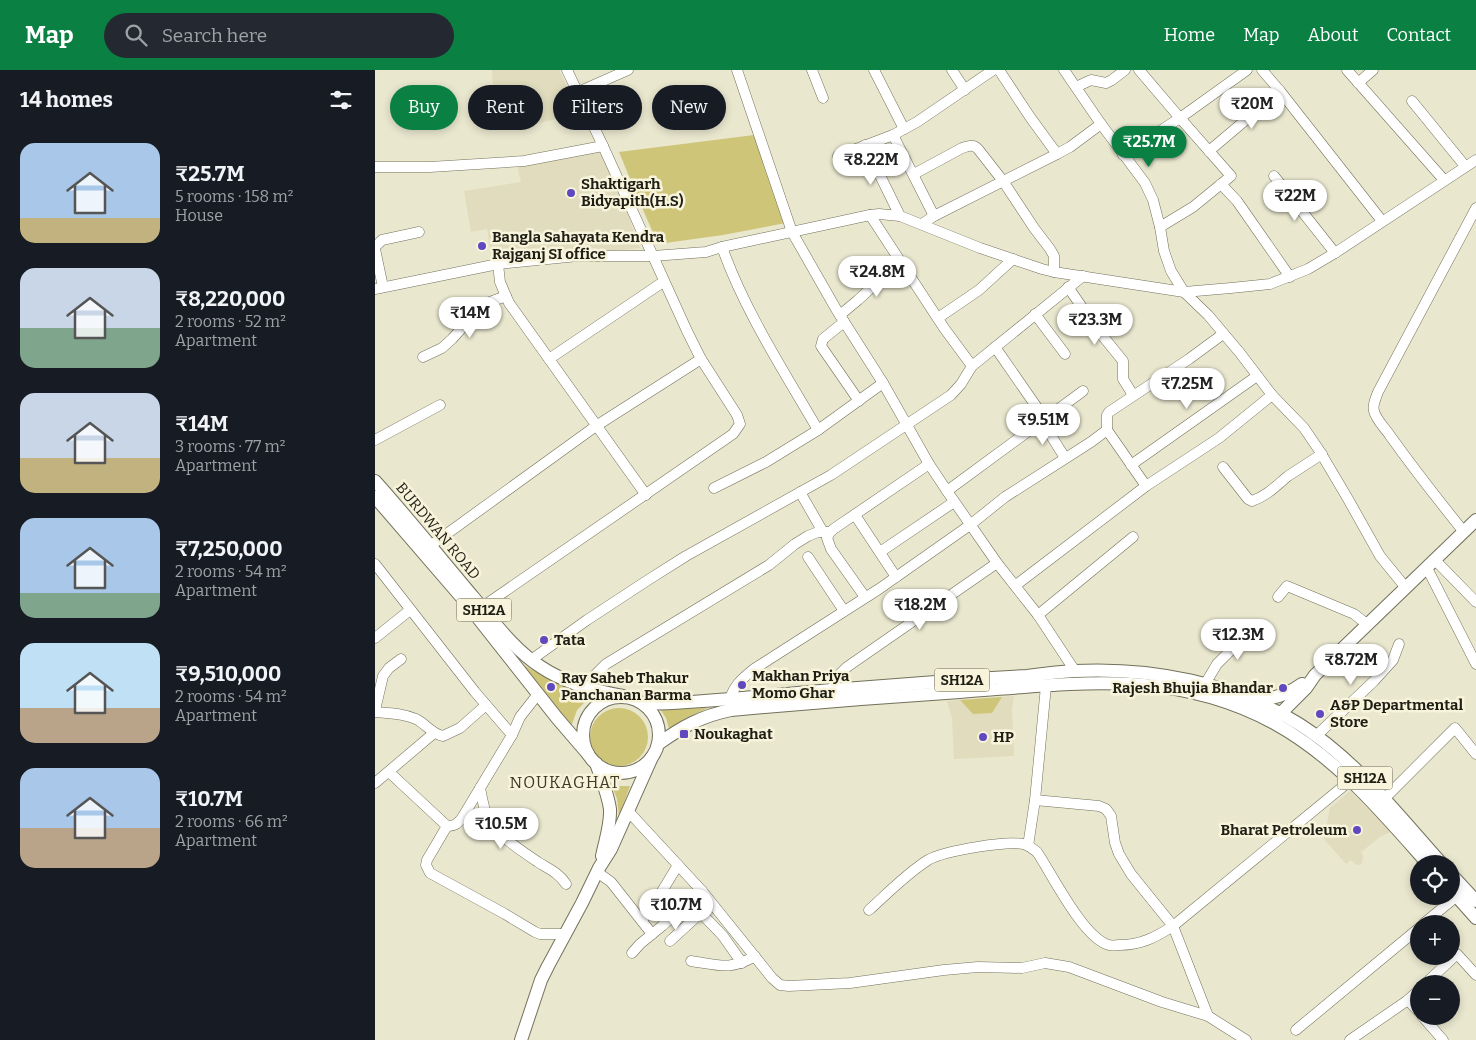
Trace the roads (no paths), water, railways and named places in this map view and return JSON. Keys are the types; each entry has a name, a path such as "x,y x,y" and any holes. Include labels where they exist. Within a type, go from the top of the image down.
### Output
{"main road":[{"name":"BURDWAN ROAD","path":"375,481 482,607 538,694 592,759"},
{"name":"BURDWAN ROAD","path":"377,504 497,633 531,660 542,668 590,688 623,696"},
{"path":"1273,716 1476,520"},
{"name":"SH12A","path":"623,696 645,704 730,699 1075,671 1147,673 1183,678 1253,700 1351,780 1420,855"},
{"name":"SH12A","path":"658,744 698,719 731,710 1066,685 1084,690 1137,691 1221,700 1301,725 1346,761 1374,787 1434,855"},
{"path":"1253,700 1270,699 1295,689 1300,690"},
{"path":"1300,690 1298,714 1301,725"},
{"path":"598,870 609,824 609,809 603,784 583,741 584,727 589,715 598,704 610,698 623,696"},
{"path":"521,1040 547,966 611,849 658,744 659,729 655,715 645,704"},
{"name":"SH12A","path":"592,759 607,770 619,773 632,771 643,766 652,757"},
{"path":"1460,877 1476,890"},
{"path":"1460,882 1476,901"},
{"path":"1460,900 1476,918"}],"street":[{"path":"567,70 574,85"},
{"path":"594,85 628,70"},
{"path":"737,70 792,232 842,318 883,383 929,464 997,563 1038,615 1075,671"},
{"path":"811,70 823,98"},
{"path":"874,70 904,129"},
{"path":"952,70 965,90"},
{"path":"838,156 893,135 917,122 993,70"},
{"path":"999,70 1057,154"},
{"path":"1064,70 1123,155 1145,183 1153,200 1164,251 1171,271 1184,292 1208,315 1272,395 1304,428 1322,454 1380,556 1406,588"},
{"path":"1076,87 1091,80 1105,83 1125,70"},
{"path":"1139,70 1231,176 1193,207 1160,227"},
{"path":"1123,155 1180,118 1247,70"},
{"path":"1262,70 1383,222"},
{"path":"1347,70 1444,180"},
{"path":"1358,82 1373,70"},
{"path":"1209,150 1280,91"},
{"path":"1412,101 1465,166"},
{"path":"922,224 934,216 1070,147 1101,124"},
{"path":"482,607 733,434 741,424 701,359 687,332 596,130"},
{"path":"893,135 934,216"},
{"path":"865,145 900,216"},
{"path":"914,174 953,152 970,145 975,146 1003,181 1050,249 1054,256 1054,272"},
{"path":"375,167 430,167 523,161 603,146"},
{"path":"419,232 382,240 375,248 379,288 498,264 578,256 653,256 706,252 879,214 900,216 980,248 1042,269 1184,292 1270,284 1290,277 1335,253 1476,160"},
{"path":"1274,176 1335,253"},
{"path":"1221,184 1237,201 1290,277"},
{"path":"1464,532 1415,471 1376,416 1374,405 1378,392 1476,208"},
{"path":"870,215 972,366"},
{"path":"722,247 731,272 757,323 818,430"},
{"path":"938,318 979,290 1013,259"},
{"path":"498,264 500,282 505,296 646,495"},
{"path":"859,401 821,346 823,339 871,286 904,267"},
{"path":"531,660 587,620 685,556 831,474 951,395 961,384 972,366 1083,276"},
{"path":"549,359 663,282"},
{"path":"1068,287 1097,329 1123,361 1123,379 1133,396"},
{"path":"423,358 442,348 479,309 505,296"},
{"path":"1035,314 1065,354"},
{"path":"1146,486 1107,430 1107,416 1109,412 1223,334"},
{"path":"995,348 1044,420 1065,458"},
{"path":"430,546 596,426 701,359"},
{"path":"1131,465 1257,376"},
{"path":"714,488 766,462 818,430 883,383"},
{"path":"947,491 1083,391"},
{"path":"1016,585 1146,486 1219,438 1272,395"},
{"path":"375,440 440,405"},
{"path":"730,699 734,688 754,669 896,577 970,525 1005,497 1107,430"},
{"path":"1223,467 1248,499 1252,501 1267,494 1287,477 1322,454"},
{"path":"590,688 595,675 606,664 769,565 788,549 808,536 835,528 929,464"},
{"path":"800,492 826,532 828,544 865,597"},
{"path":"880,552 954,502"},
{"path":"855,515 896,577"},
{"path":"1038,615 1133,537"},
{"path":"809,557 845,611"},
{"path":"832,690 838,676 847,666 997,563"},
{"path":"375,564 486,705 512,735"},
{"path":"1431,564 1476,602"},
{"path":"1431,564 1476,664"},
{"path":"1278,597 1287,586 1354,614 1367,625"},
{"path":"375,638 410,610"},
{"path":"1205,684 1217,664 1255,626"},
{"path":"1316,736 1374,681 1393,660 1399,644"},
{"path":"401,659 389,668 383,676 375,711 411,717 434,733 443,736 455,731 486,705"},
{"path":"1028,846 1035,800 1046,686"},
{"path":"389,772 447,826 457,824 512,735 520,716 538,694"},
{"path":"1384,799 1455,728 1476,754"},
{"path":"375,783 434,733"},
{"path":"869,910 909,874 930,859 963,849 1019,844 1028,846 1037,852 1080,920 1098,940 1109,945 1129,945 1143,942 1156,937 1173,926 1351,780"},
{"path":"480,788 486,813 493,826 518,847 555,872 566,884"},
{"path":"1035,800 1106,808 1111,816 1115,844 1119,854 1131,874 1173,926 1208,1016"},
{"path":"628,811 702,891 780,985 850,983 945,970 989,966 1022,968 1045,963 1055,964 1069,967 1162,1002 1208,1016 1245,1040"},
{"path":"447,826 427,860 430,873 535,932 540,934 565,934"},
{"path":"642,920 678,865"},
{"path":"598,870 611,882 653,934"},
{"path":"631,953 702,891"},
{"path":"670,941 712,903"},
{"path":"1432,915 1442,905"},
{"path":"701,912 723,936 742,964"},
{"path":"1296,1030 1410,935"},
{"path":"1435,975 1457,954 1476,975"},
{"path":"691,961 726,966 742,964 755,956"},
{"path":"1351,1040 1408,1000"},
{"path":"1430,1025 1443,1040"}],"place":[{"name":"Shaktigarh Bidyapith(H.S)","path":"571,193"},
{"name":"Bangla Sahayata Kendra Rajganj SI office","path":"482,246"},
{"name":"Tata","path":"544,640"},
{"name":"Makhan Priya Momo Ghar","path":"742,685"},
{"name":"Ray Saheb Thakur Panchanan Barma","path":"551,687"},
{"name":"Rajesh Bhujia Bhandar","path":"1283,688"},
{"name":"A&P Departmental Store","path":"1320,714"},
{"name":"Noukaghat","path":"684,734"},
{"name":"HP","path":"983,737"},
{"name":"Bharat Petroleum","path":"1357,830"}],"district":[{"name":"NOUKAGHAT","path":"565,782"}]}
